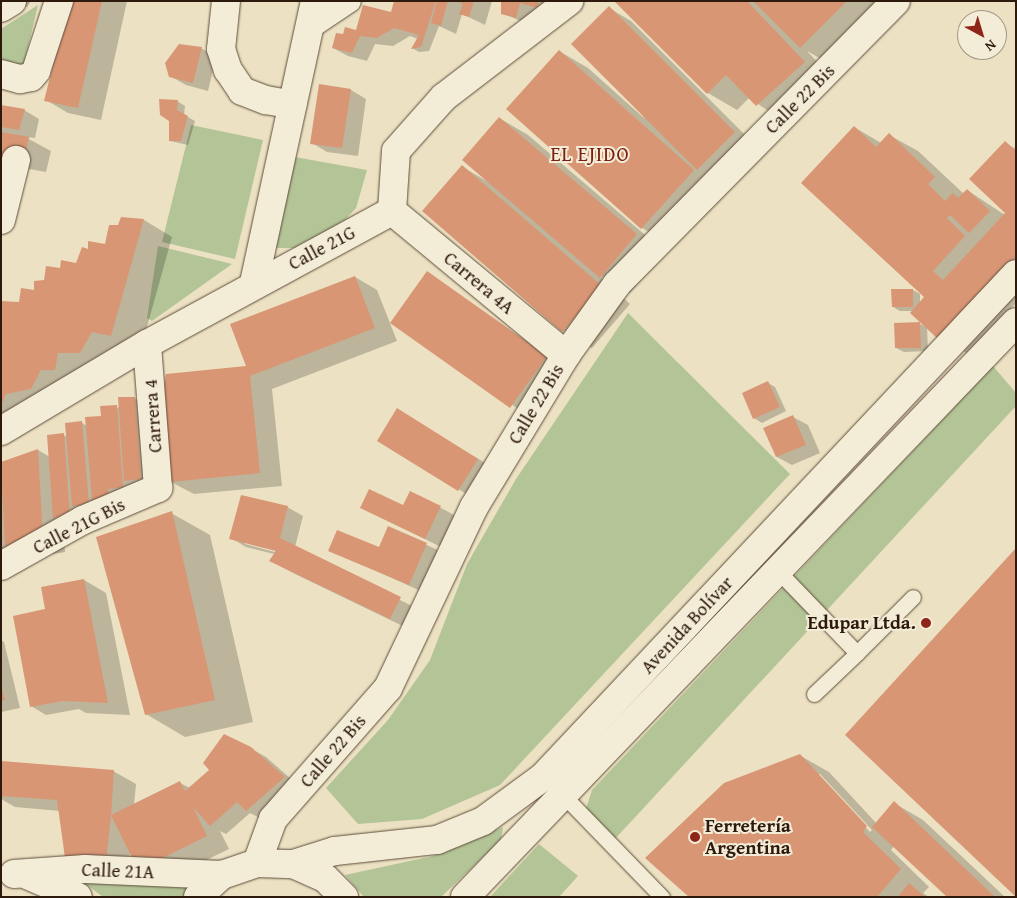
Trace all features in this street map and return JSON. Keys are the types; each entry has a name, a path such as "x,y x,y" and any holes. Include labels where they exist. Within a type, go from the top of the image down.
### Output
{"street":[{"path":"1,8 12,1"},
{"path":"1,74 20,79 31,77 36,71 59,1"},
{"path":"226,1 221,49 228,70 242,91 266,100 293,105"},
{"path":"254,283 315,1"},
{"path":"310,28 350,1"},
{"path":"392,212 396,151 444,96 569,1"},
{"name":"Calle 22 Bis","path":"257,862 273,819 388,688 474,506 566,356 618,284 896,1"},
{"path":"1,220 16,160"},
{"name":"Calle 21G","path":"1,431 254,283 392,212"},
{"name":"Carrera 4A","path":"392,212 566,356"},
{"name":"Avenida Bolívar","path":"293,864 335,851 437,840 483,821 543,778 1016,274"},
{"name":"Avenida Bolívar","path":"465,897 1014,328"},
{"name":"Carrera 4","path":"147,344 158,488"},
{"name":"Calle 21G Bis","path":"1,566 83,520 158,488"},
{"path":"198,897 222,875 257,862 293,864 325,878 344,897"},
{"name":"Calle 21A","path":"22,880 85,869 222,875"},
{"name":"Calle 21A","path":"22,880 78,897"}],"lane":[{"path":"778,572 857,653"},
{"path":"814,694 913,597"},
{"path":"564,796 662,897"}],"green space":[{"path":"38,5 20,81 1,79 1,29"},
{"path":"191,125 263,140 235,259 162,242"},
{"path":"295,157 367,170 356,208 345,220 299,248 276,248"},
{"path":"158,246 232,264 152,321 147,318"},
{"path":"628,313 790,474 500,785 422,819 358,824 326,788 388,720 430,660 467,564 516,479"},
{"path":"993,366 1016,393 1016,406 613,841 585,812 592,790"},
{"path":"503,827 501,840 441,897 364,897 345,875 433,856"},
{"path":"539,844 578,876 559,897 490,897"},
{"path":"79,879 196,879 185,897 103,897"}],"building":[{"path":"69,1 102,1 78,108 44,101"},
{"path":"394,1 436,1 421,47 411,49 419,35 394,28 377,38 360,36 352,53 332,48 336,33 343,34 345,27 356,30 363,5 391,12"},
{"path":"437,1 448,1 441,26 431,23"},
{"path":"456,1 474,1 469,17 459,14 463,4"},
{"path":"501,1 539,1 537,8 520,3 516,18 501,14"},
{"path":"614,1 747,1 805,62 756,106 726,75 707,94"},
{"path":"753,1 847,1 800,48"},
{"path":"609,6 735,132 697,170 571,44"},
{"path":"179,44 202,47 193,83 169,77 165,63"},
{"path":"559,50 694,170 641,229 506,109"},
{"path":"319,84 351,89 342,148 310,144"},
{"path":"159,99 178,100 177,110 188,116 181,141 169,141 169,121 160,115"},
{"path":"1,105 25,109 19,130 1,127"},
{"path":"499,117 637,234 600,278 462,160"},
{"path":"854,126 876,147 889,133 935,177 928,184 945,201 953,193 958,198 967,189 990,211 969,233 950,215 947,218 965,236 933,271 943,280 1005,213 969,179 1005,141 1016,151 1016,256 938,339 910,313 924,297 801,183"},
{"path":"1,132 29,137 24,160 1,156"},
{"path":"462,165 602,286 562,332 422,211"},
{"path":"121,217 144,219 111,336 92,332 80,353 58,353 55,370 41,370 31,389 6,394 1,405 1,301 19,302 21,288 34,290 34,281 44,280 46,266 60,268 61,260 76,263 82,247 88,249 88,241 105,244 109,225 118,225"},
{"path":"427,271 547,356 510,408 390,323"},
{"path":"355,276 375,328 250,376 260,473 170,482 162,397 166,374 246,366 230,324"},
{"path":"891,289 913,289 913,307 892,307"},
{"path":"920,322 921,348 895,348 894,323"},
{"path":"768,381 780,407 753,419 742,393"},
{"path":"118,397 135,397 141,479 124,481"},
{"path":"117,405 123,487 108,489 109,498 92,500 85,417 101,416 100,406"},
{"path":"397,408 478,459 458,491 377,441"},
{"path":"793,415 806,445 776,457 763,428"},
{"path":"82,421 89,504 72,506 65,423"},
{"path":"64,433 70,516 53,518 47,435"},
{"path":"38,449 43,539 5,546 1,462"},
{"path":"369,489 403,505 410,491 441,506 425,539 360,508"},
{"path":"241,495 288,506 280,538 401,597 390,619 269,561 276,551 229,539"},
{"path":"172,511 215,700 145,715 96,537"},
{"path":"388,526 427,543 409,585 328,551 337,530 379,547"},
{"path":"1016,548 1016,897 845,735"},
{"path":"84,579 108,703 63,701 30,707 13,616 45,609 41,587"},
{"path":"1,685 5,700 1,701"},
{"path":"224,734 251,747 285,777 246,811 237,802 210,826 193,807 207,836 146,866 141,856 133,860 111,815 180,781 185,791 209,770 203,763"},
{"path":"800,754 867,826 863,832 901,869 877,897 689,897 645,858 724,783"},
{"path":"1,761 114,770 106,861 65,858 57,800 1,796"},
{"path":"894,801 995,897 947,897 872,827"},
{"path":"909,883 925,897 898,897"}],"place":[{"name":"Edupar Ltda.","path":"926,623"},
{"name":"Ferretería Argentina","path":"695,837"}],"district":[{"name":"EL EJIDO","path":"590,153"}]}
